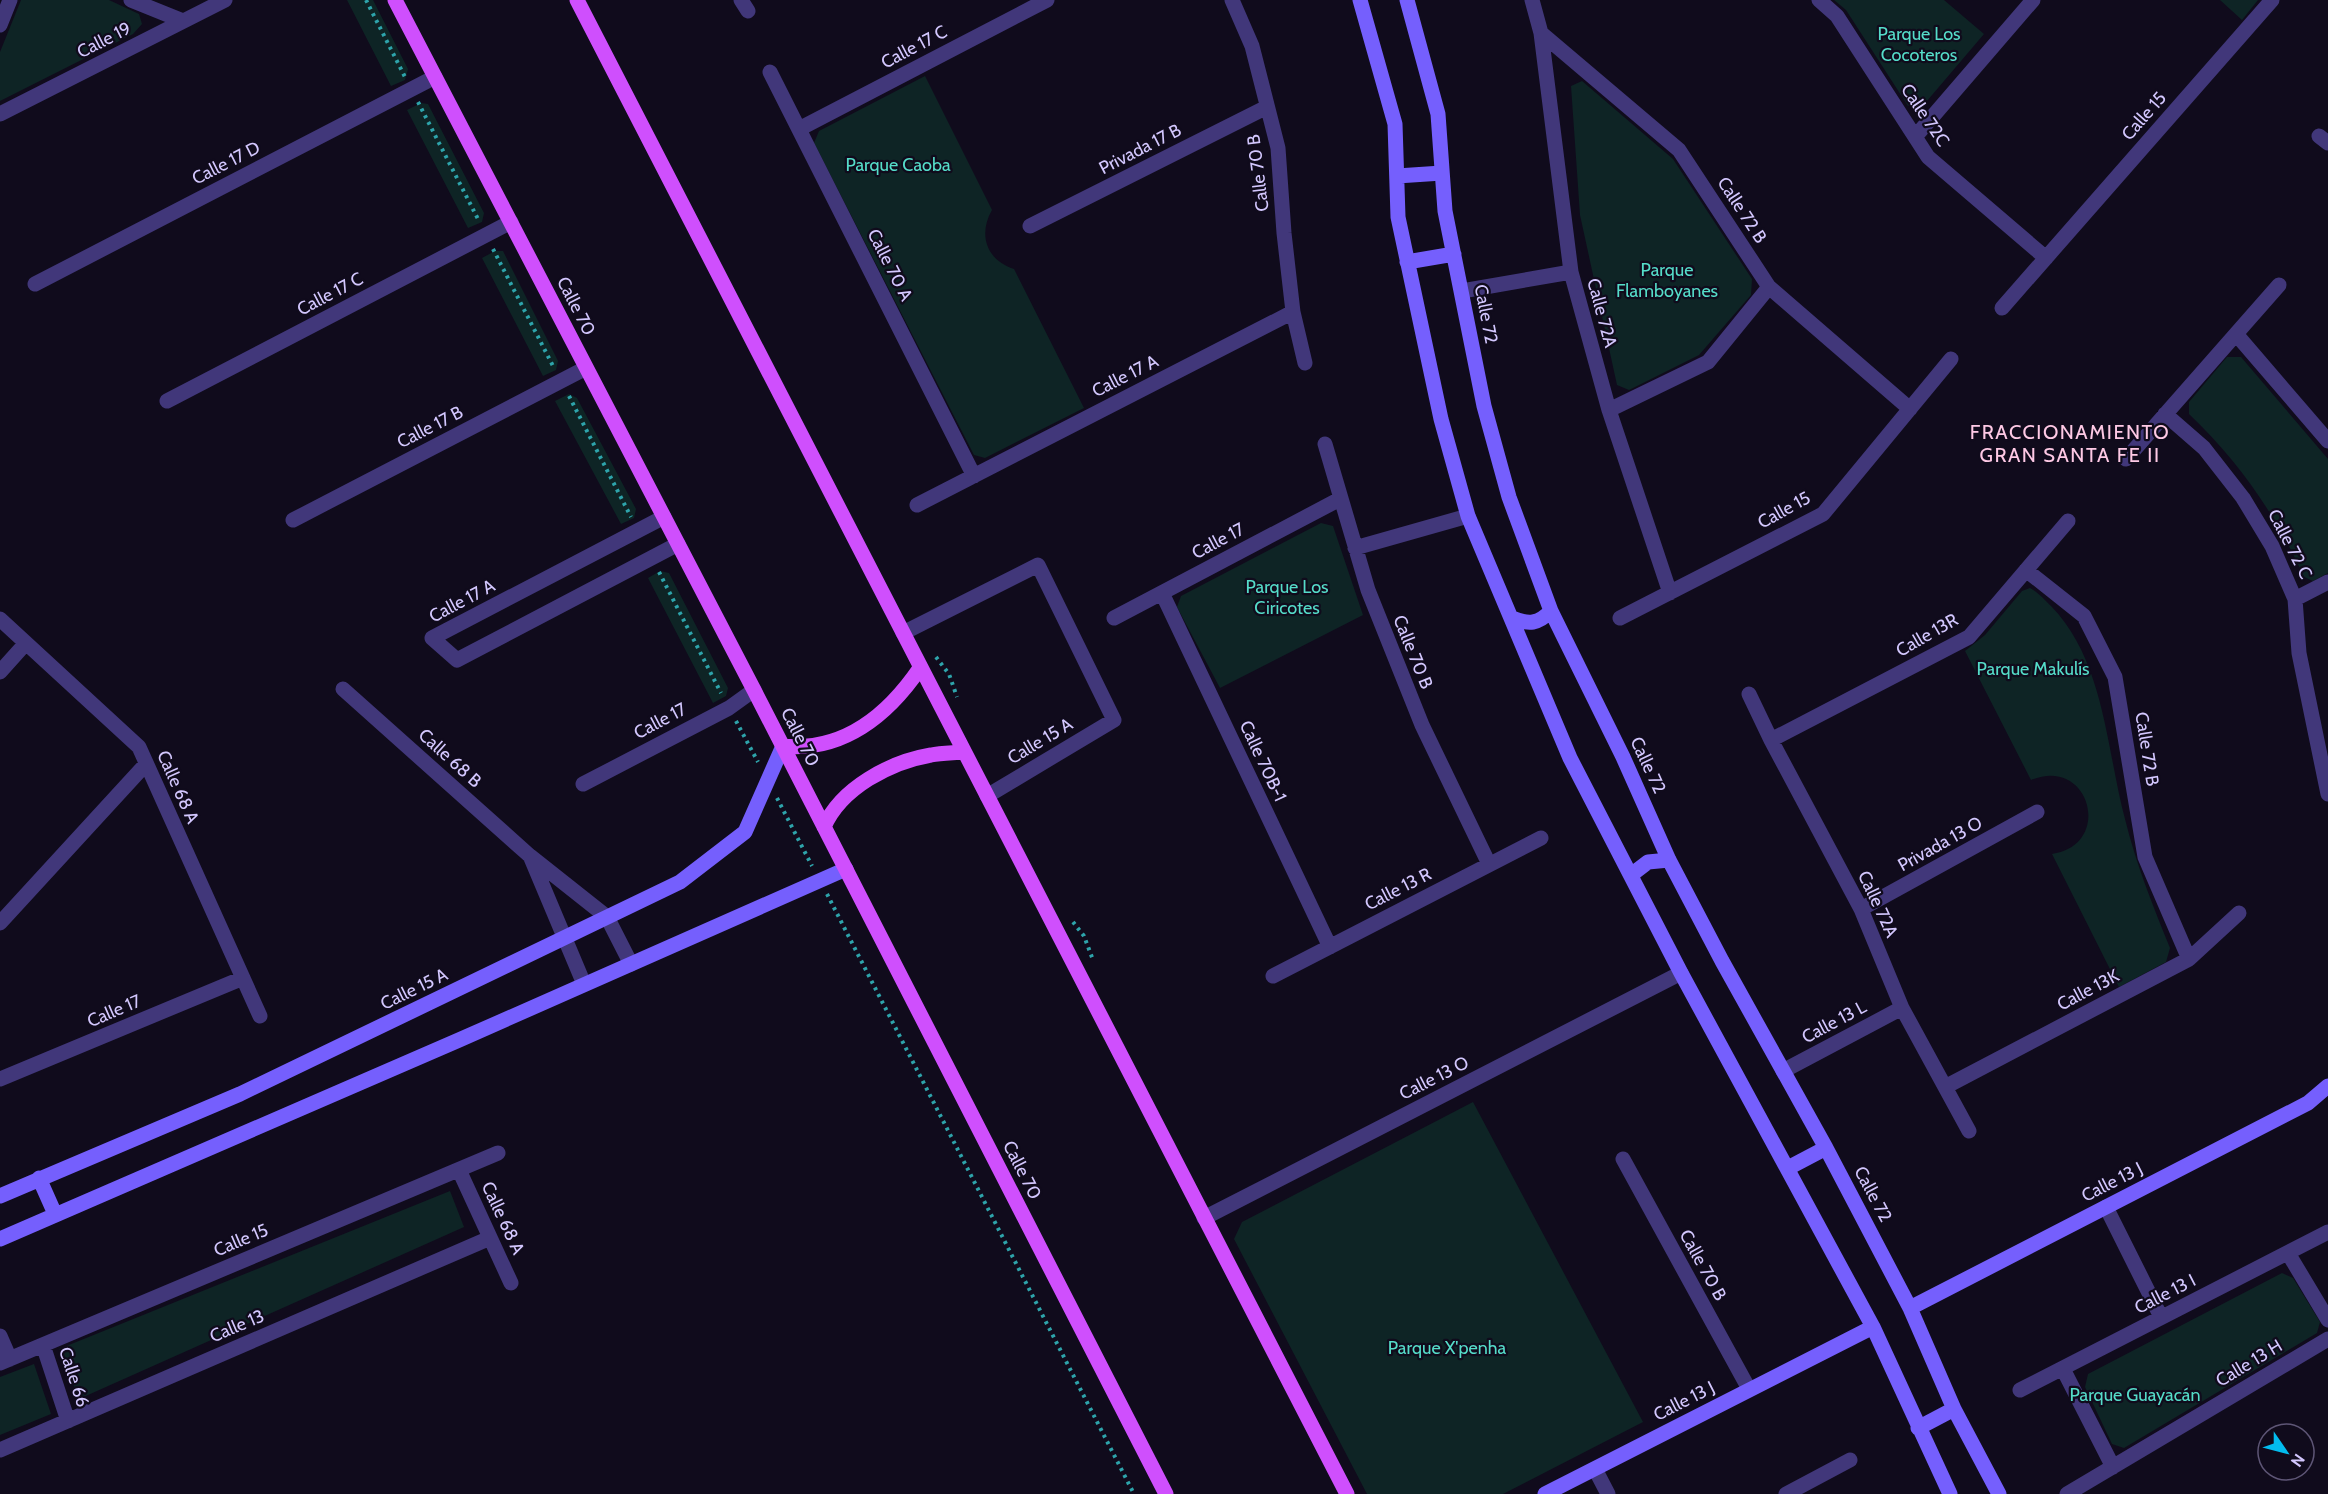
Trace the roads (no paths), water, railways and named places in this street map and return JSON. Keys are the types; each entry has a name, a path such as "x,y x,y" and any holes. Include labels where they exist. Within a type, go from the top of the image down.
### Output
{"main road":[{"name":"Calle 70","path":"395,0 783,746 1166,1494"},
{"path":"577,0 1347,1494"},
{"path":"1360,0 1395,124 1398,217 1441,419 1468,516 1570,758 1681,973 1873,1327 1950,1494"},
{"name":"Calle 72","path":"1407,0 1438,114 1445,211 1484,406 1509,497 1551,610 1623,757 1669,860 1722,961 1826,1148 1910,1308 1954,1409 1999,1494"},
{"path":"1397,176 1442,173"},
{"path":"1407,262 1454,254"},
{"path":"1512,618 1524,623 1534,623 1551,610"},
{"path":"783,746 800,747 826,743 855,731 879,716 903,693 920,668"},
{"name":"Calle 15 A","path":"0,1196 240,1094 680,882 745,832 783,746"},
{"path":"824,827 830,813 847,795 874,776 904,762 931,755 964,752"},
{"path":"1631,875 1648,862 1669,860"},
{"path":"0,1239 846,869"},
{"name":"Calle 13 J","path":"1910,1308 2308,1103 2328,1086"},
{"path":"1788,1168 1826,1148"},
{"path":"39,1178 55,1214"},
{"name":"Calle 13 J","path":"1545,1494 1873,1327"},
{"path":"1918,1428 1954,1409"}],"street":[{"path":"0,25 10,0"},
{"path":"131,0 183,21"},
{"name":"Calle 19","path":"0,114 225,0"},
{"name":"Calle 17 C","path":"799,129 1047,0"},
{"name":"Calle 70 B","path":"1234,0 1252,46 1278,148 1293,312 1305,363"},
{"name":"Calle 72A","path":"1532,0 1541,33 1570,272 1609,410 1670,593"},
{"name":"Calle 72C","path":"1819,0 1837,16 1928,157 2046,258"},
{"path":"1915,137 2033,0"},
{"name":"Calle 15","path":"2002,308 2272,0"},
{"name":"Calle 72 B","path":"1541,33 1679,150 1769,287 1910,410"},
{"name":"Calle 70 A","path":"770,72 974,476"},
{"name":"Calle 17 D","path":"35,284 435,77"},
{"name":"Privada 17 B","path":"1030,226 1267,107"},
{"name":"Calle 17 C","path":"167,401 511,222"},
{"path":"1462,291 1570,272"},
{"path":"2126,459 2279,285"},
{"path":"1609,410 1707,362 1769,287"},
{"name":"Calle 17 A","path":"916,505 1293,312"},
{"path":"2236,334 2328,441"},
{"name":"Calle 15","path":"1620,618 1823,514 1951,359"},
{"name":"Calle 17 B","path":"293,520 586,368"},
{"name":"Calle 72 C","path":"2165,414 2204,448 2243,498 2272,546 2295,599 2299,653 2328,794"},
{"name":"Calle 70 B","path":"1324,444 1368,590 1422,725 1490,864"},
{"name":"Calle 17","path":"1114,618 1340,499"},
{"path":"1355,548 1468,516"},
{"name":"Calle 17 A","path":"664,517 432,638 457,660 678,544"},
{"name":"Calle 13R","path":"1771,740 1969,637 2068,521"},
{"name":"Calle 15 A","path":"903,633 1038,565 1114,720 987,796"},
{"name":"Calle 72 B","path":"2026,570 2084,616 2115,677 2145,857 2189,959"},
{"path":"2295,599 2328,582"},
{"name":"Calle 70B-1","path":"1162,593 1330,946"},
{"name":"Calle 68 A","path":"0,619 139,747 260,1016"},
{"path":"0,672 26,643"},
{"name":"Calle 68 B","path":"344,689 530,856 607,917 631,964"},
{"name":"Calle 17","path":"583,784 729,708 754,690"},
{"name":"Calle 72A","path":"1749,694 1861,909 1902,1008 1969,1131"},
{"path":"0,923 146,764"},
{"name":"Privada 13 O","path":"1861,909 2037,812"},
{"name":"Calle 13 R","path":"1273,976 1541,837"},
{"name":"Calle 68 B","path":"530,856 563,939 584,984"},
{"name":"Calle 13K","path":"1945,1087 2189,959 2239,912"},
{"name":"Calle 13 O","path":"1204,1218 1681,973"},
{"name":"Calle 17","path":"0,1079 243,978"},
{"name":"Calle 13 L","path":"1783,1071 1902,1008"},
{"name":"Calle 15","path":"5,1361 498,1154"},
{"name":"Calle 70 B","path":"1623,1159 1749,1389"},
{"name":"Calle 68 A","path":"459,1170 511,1283"},
{"path":"2106,1207 2161,1317"},
{"name":"Calle 13 I","path":"2020,1390 2328,1232"},
{"name":"Calle 13","path":"0,1450 490,1238"},
{"path":"2288,1253 2328,1320"},
{"path":"0,1336 5,1361"},
{"name":"Calle 13 H","path":"2067,1494 2328,1339"},
{"name":"Calle 66","path":"43,1345 68,1421"},
{"path":"2063,1369 2113,1467"},
{"path":"1786,1494 1850,1460"},
{"path":"1595,1469 1608,1494"}],"district":[{"name":"FRACCIONAMIENTO GRAN SANTA FE II","path":"2070,444"}],"park label":[{"name":"Parque Los Cocoteros","path":"1919,44"},
{"name":"Parque Caoba","path":"898,165"},
{"name":"Parque Flamboyanes","path":"1667,280"},
{"name":"Parque Los Ciricotes","path":"1287,597"},
{"name":"Parque Makulís","path":"2033,669"},
{"name":"Parque X'penha","path":"1447,1348"},
{"name":"Parque Guayacán","path":"2135,1395"}]}
